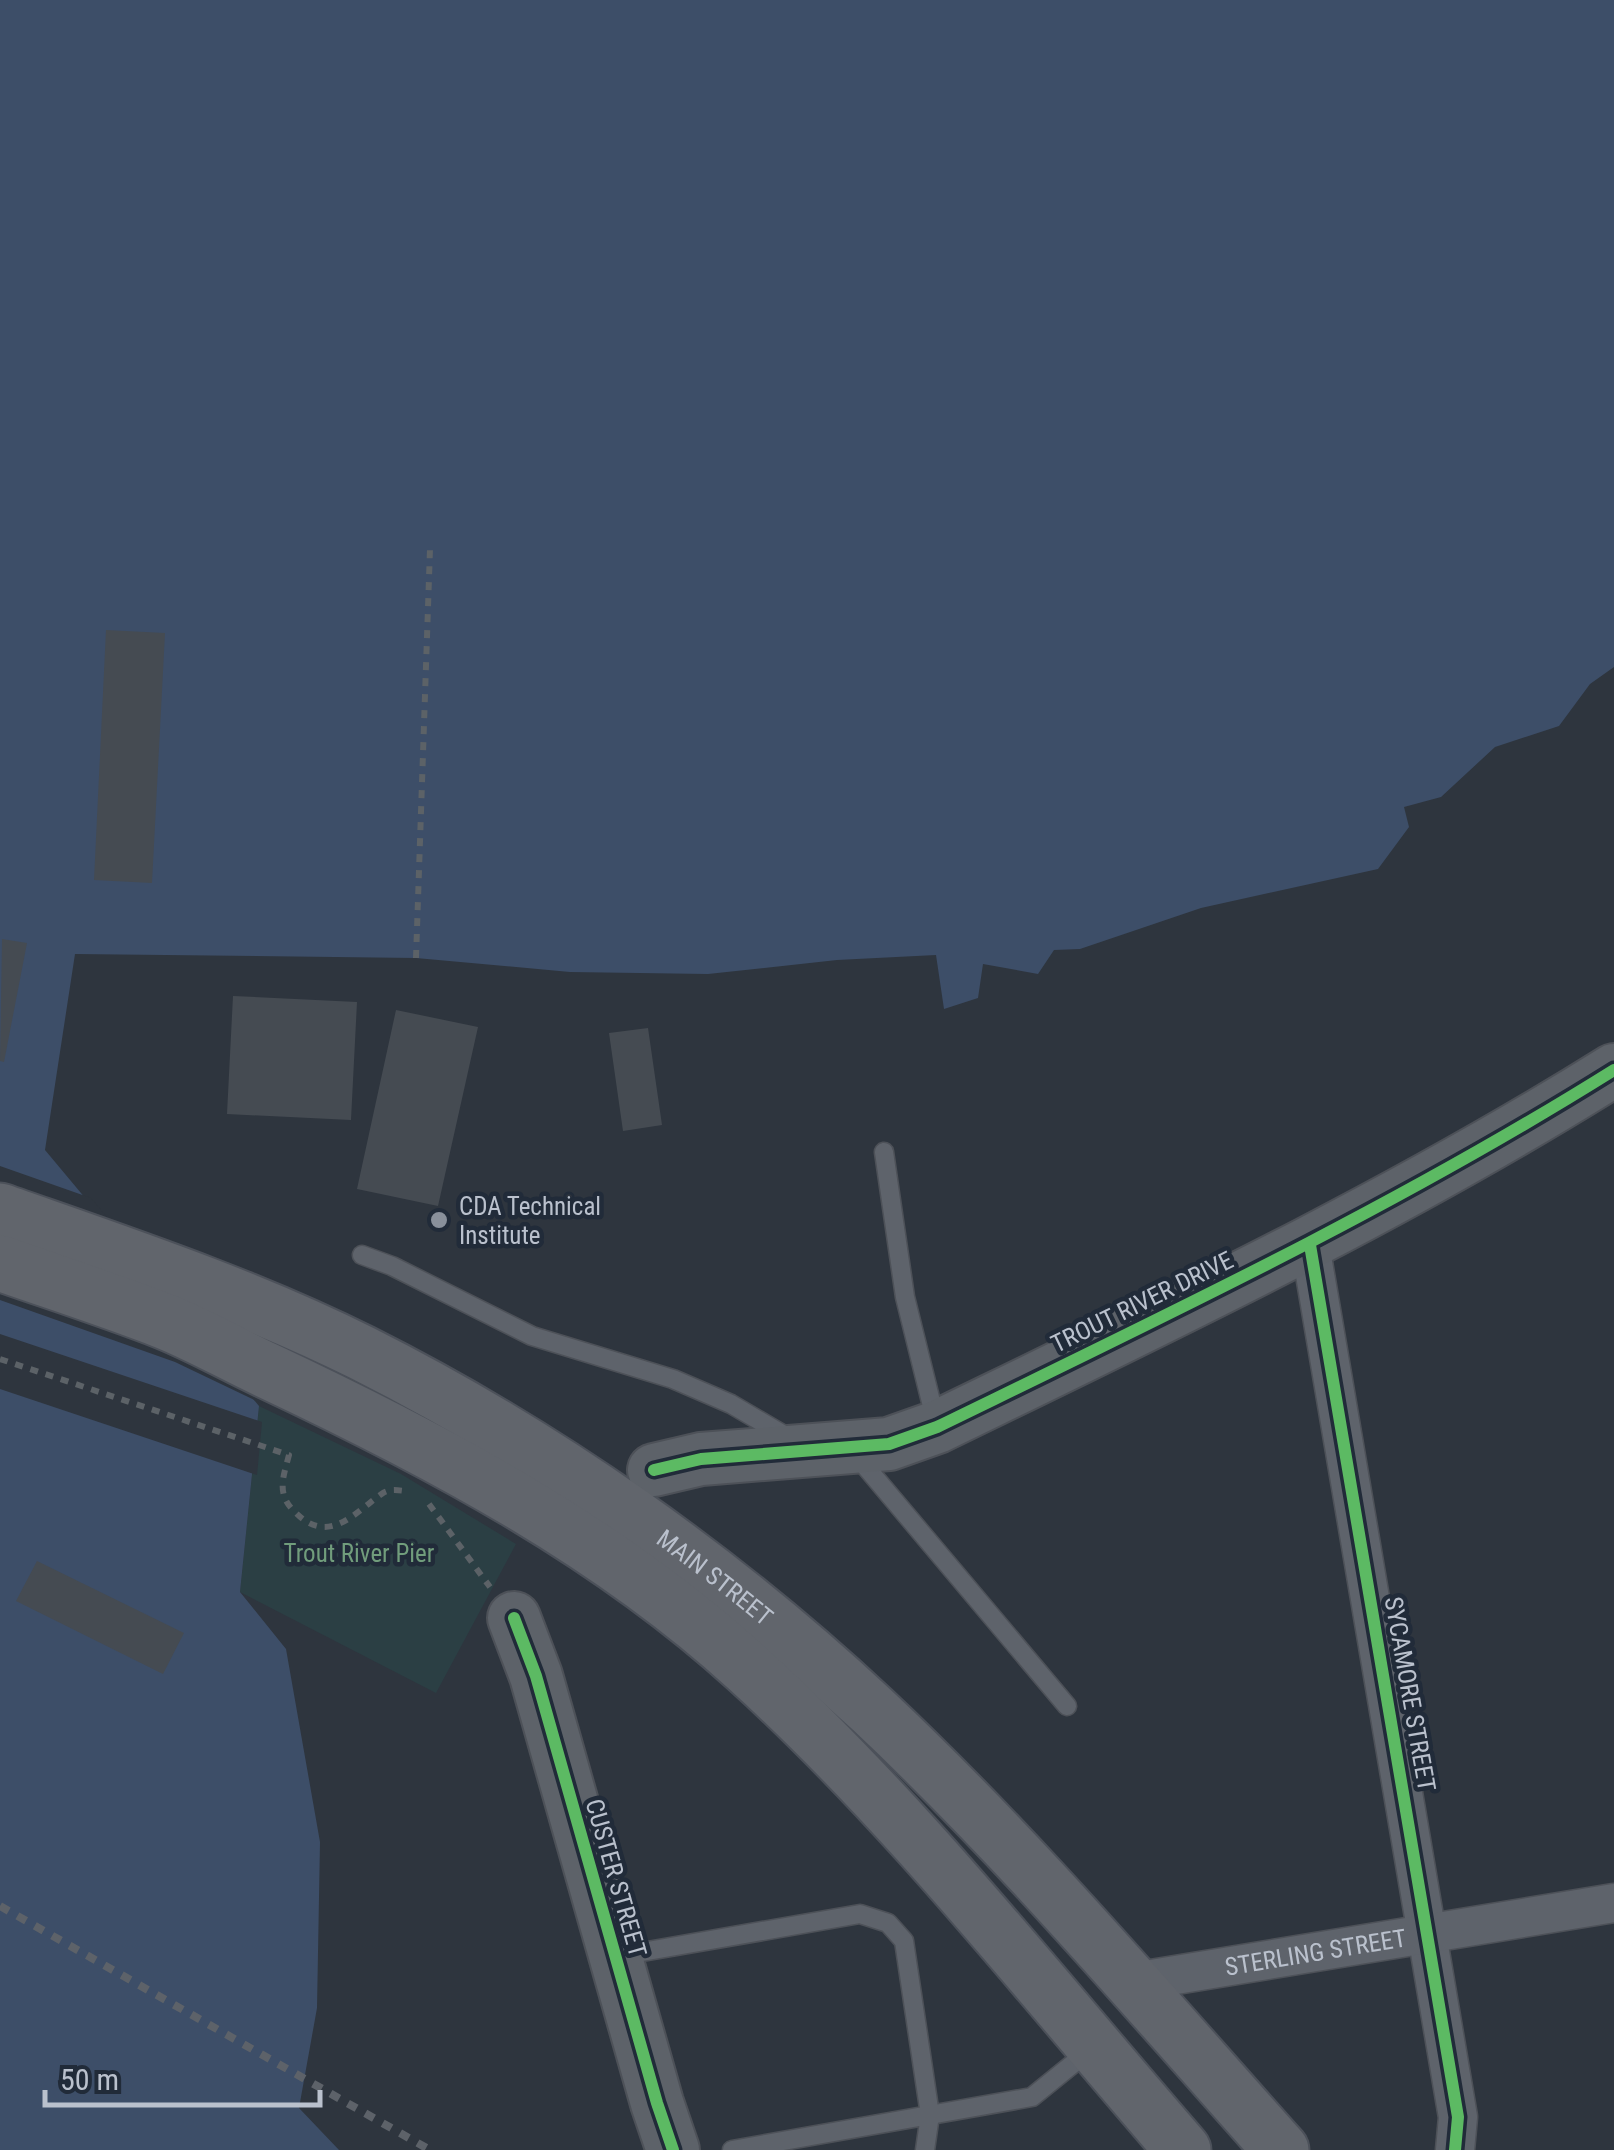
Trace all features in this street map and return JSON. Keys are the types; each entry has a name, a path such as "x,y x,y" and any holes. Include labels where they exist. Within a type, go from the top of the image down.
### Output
{"main road":[{"name":"MAIN STREET","path":"0,1210 226,1292 361,1353 531,1449 618,1506 746,1666 891,1812 1184,2150"},
{"name":"MAIN STREET","path":"0,1262 166,1322 351,1410 510,1498 781,1629 946,1782 1133,1982 1281,2150"}],"street":[{"name":"TROUT RIVER DRIVE","path":"654,1470 701,1459 889,1444 937,1428 1310,1245 1558,1106 1614,1070"},
{"name":"SYCAMORE STREET","path":"1310,1245 1429,1934 1458,2117 1455,2150"},
{"name":"CUSTER STREET","path":"514,1618 536,1676 614,1957 673,2150"},
{"name":"STERLING STREET","path":"1133,1982 1614,1903"}],"lane":[{"path":"884,1152 905,1297 937,1428"},
{"path":"362,1255 532,1336 673,1380 828,1448 1067,1706"},
{"path":"614,1957 860,1914 888,1923 904,1941 930,2115 924,2150"},
{"path":"732,2150 1032,2097 1094,2047"}],"path":[{"path":"416,958 430,549"},
{"path":"0,1358 289,1455 281,1484 284,1502 301,1518 325,1526 347,1522 385,1491 403,1490 428,1504 514,1618"}],"green space":[{"name":"Trout River Pier","path":"259,1406 401,1474 516,1544 436,1693 240,1592"}],"water":[{"path":"0,0 1614,0 1614,667 1590,684 1559,726 1495,747 1441,797 1404,807 1409,827 1378,869 1201,908 1080,949 1054,950 1038,974 983,964 978,998 944,1009 936,955 837,960 708,974 570,972 416,958 75,954 45,1150 259,1406 240,1592 286,1649 320,1842 317,2008 299,2108 339,2150 0,2150"}],"pier":[{"path":"0,1166 91,1198 263,1404 175,1362 0,1300"},
{"path":"0,1334 262,1422 257,1475 0,1389"}],"building":[{"path":"106,630 165,633 152,883 94,880"},
{"path":"2,939 27,943 4,1062 0,1061"},
{"path":"233,996 357,1002 351,1120 227,1114"},
{"path":"396,1010 478,1027 438,1206 357,1189"},
{"path":"648,1028 662,1125 623,1131 609,1033"},
{"path":"37,1561 184,1633 163,1674 16,1601"}],"railway":[{"path":"0,1906 430,2150"}],"cycle path":[{"path":"654,1470 701,1459 889,1444 937,1427 1365,1213 1614,1070"},
{"path":"1310,1245 1458,2117 1455,2150"},
{"path":"514,1618 536,1676 673,2150"}],"place":[{"name":"CDA Technical Institute","path":"439,1220"}]}
